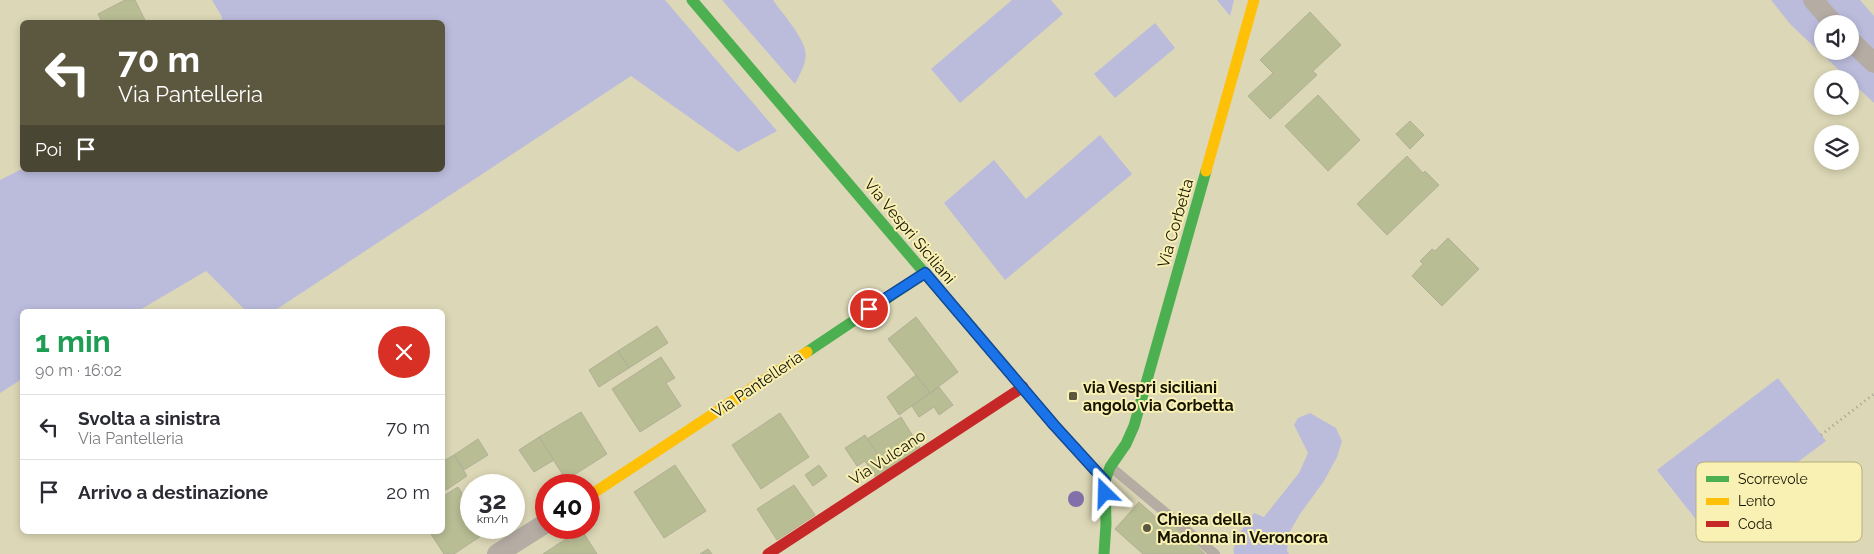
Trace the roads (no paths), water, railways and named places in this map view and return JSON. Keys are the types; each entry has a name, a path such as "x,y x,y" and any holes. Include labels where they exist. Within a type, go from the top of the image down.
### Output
{"street":[{"name":"Via Vespri Siciliani","path":"692,0 1023,388 1105,481"},
{"name":"Via Corbetta","path":"1105,481 1110,467 1129,438 1137,417 1254,0"},
{"path":"1813,0 1826,15"},
{"path":"1859,49 1874,63"},
{"name":"Via Pantelleria","path":"600,489 925,273"},
{"name":"Via Vulcano","path":"768,554 1023,388"},
{"path":"1104,551 1106,524 1105,481"},
{"path":"498,554 535,530"}],"lane":[{"path":"1110,467 1216,554"}],"place":[{"name":"via Vespri siciliani angolo via Corbetta","path":"1073,396"},
{"name":"Chiesa della Madonna in Veroncora","path":"1147,528"}]}
